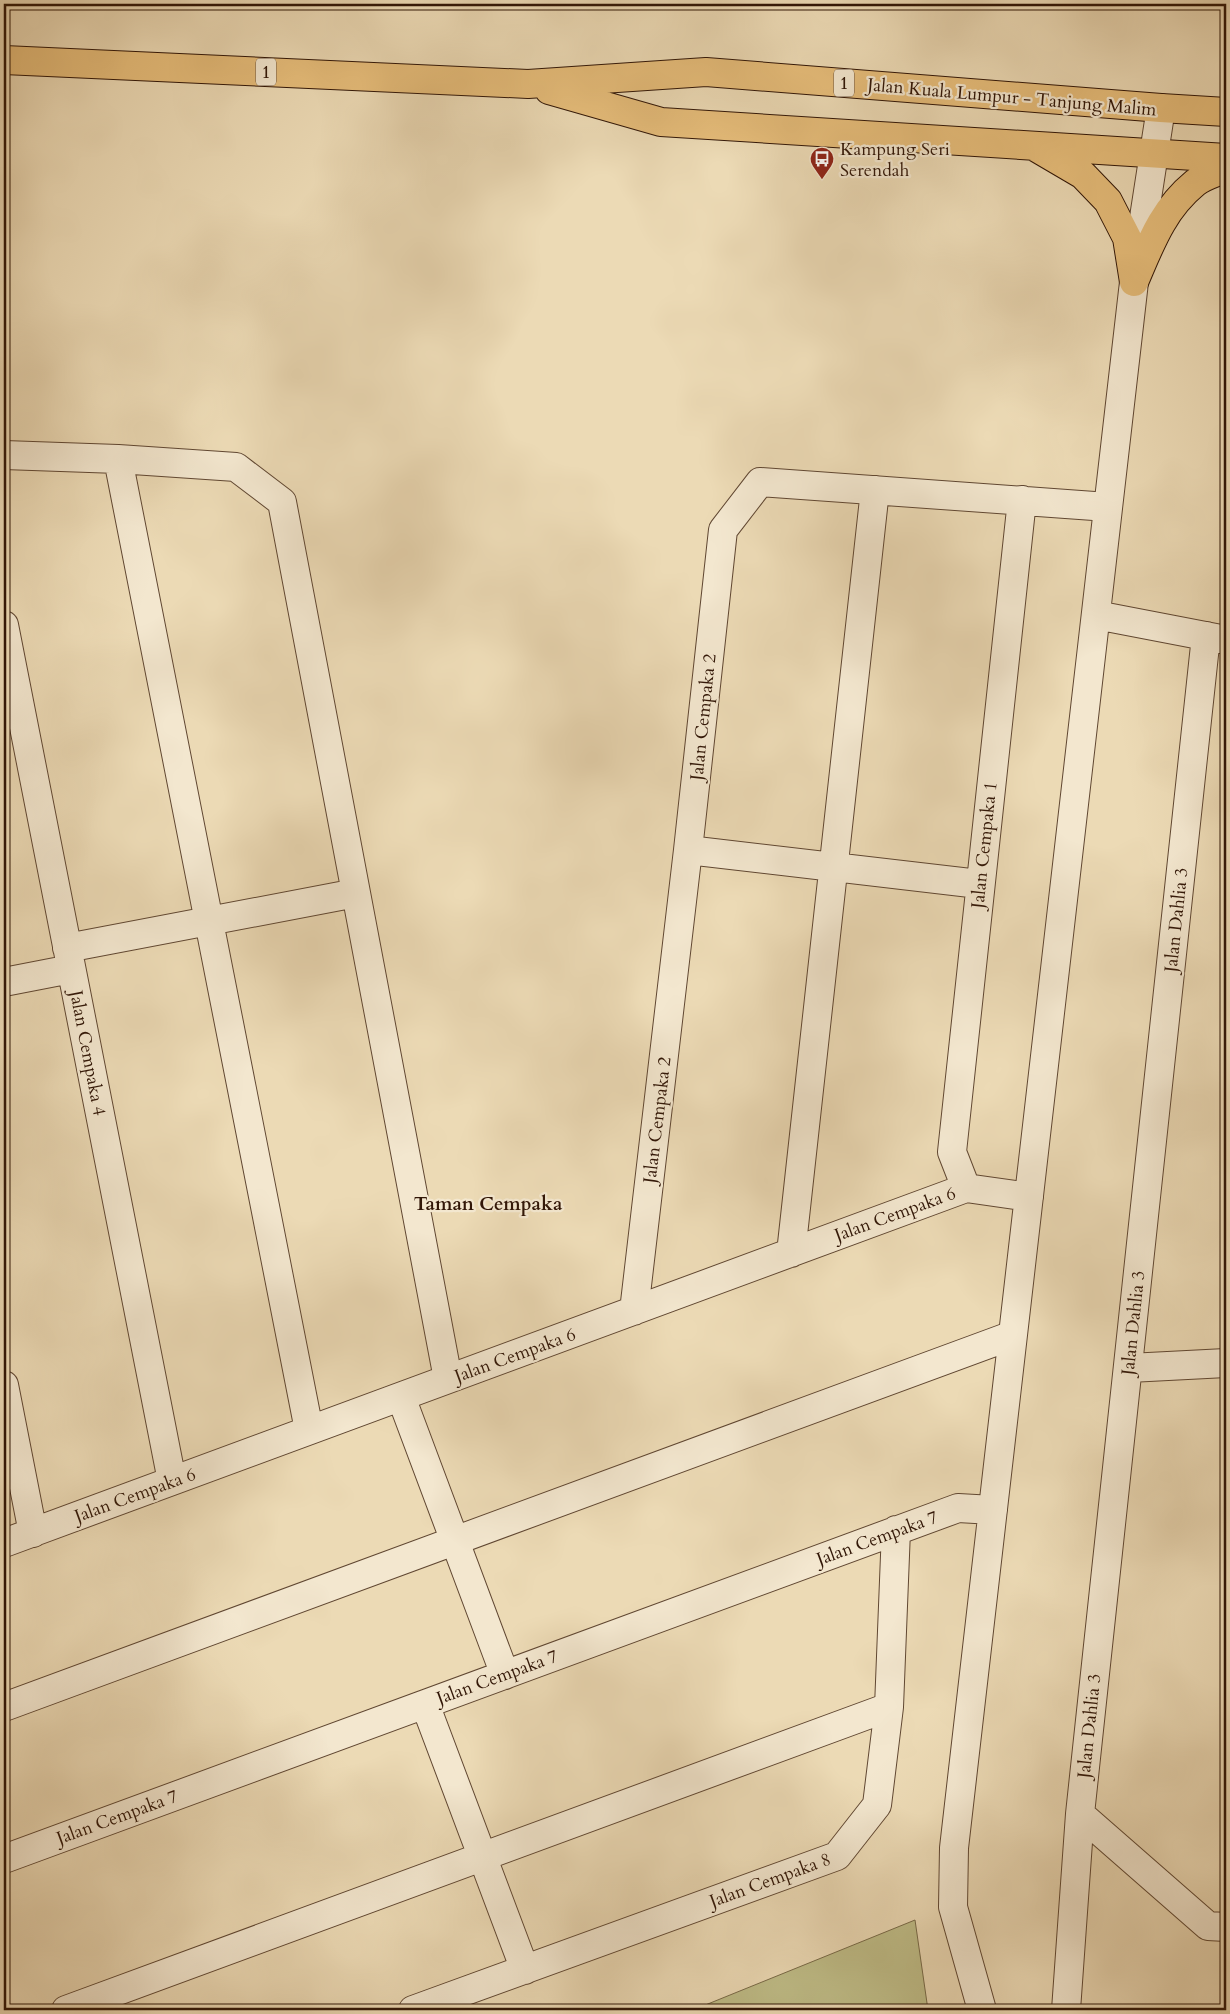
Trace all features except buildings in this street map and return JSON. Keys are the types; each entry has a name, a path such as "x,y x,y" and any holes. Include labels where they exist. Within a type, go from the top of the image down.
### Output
{"main road":[{"name":"Jalan Kuala Lumpur - Tanjung Malim","path":"4,60 528,84 706,72 1226,112"},
{"name":"Jalan Kuala Lumpur - Tanjung Malim","path":"528,84 661,122 1226,158"},
{"path":"1032,145 1083,175 1108,201 1128,238 1134,282"},
{"path":"1134,282 1153,238 1169,208 1196,182 1226,168"}],"street":[{"path":"982,2010 953,1907 954,1848 1134,282 1161,108"},
{"path":"4,455 118,459 236,467 282,502 448,1379"},
{"path":"118,459 309,1430"},
{"name":"Jalan Cempaka 2","path":"634,1311 723,530 760,482 1108,507"},
{"path":"791,1253 875,490"},
{"name":"Jalan Cempaka 1","path":"966,1188 952,1152 979,884 1022,500"},
{"path":"1096,615 1216,638"},
{"name":"Jalan Cempaka 4","path":"4,625 172,1481"},
{"name":"Jalan Dahlia 3","path":"1066,2010 1080,1814 1128,1368 1216,638"},
{"path":"688,850 979,884"},
{"path":"4,982 69,958 209,921 356,893"},
{"name":"Jalan Cempaka 6","path":"4,1543 966,1188 1029,1197"},
{"path":"4,1708 1013,1335"},
{"path":"1128,1368 1226,1364"},
{"path":"4,1385 33,1533"},
{"path":"401,1397 505,1675"},
{"name":"Jalan Cempaka 7","path":"4,1859 958,1508 993,1510"},
{"name":"Jalan Cempaka 8","path":"413,2010 837,1856 876,1805 889,1707 896,1530"},
{"path":"425,1704 525,1970"},
{"path":"66,2010 889,1707"},
{"path":"1080,1814 1208,1926 1226,1927"}],"shaded area":[{"path":"915,1920 928,2010 693,2010"}],"place":[{"name":"Kampung Seri Serendah","path":"822,180"}],"district":[{"name":"Taman Cempaka","path":"488,1203"}]}
